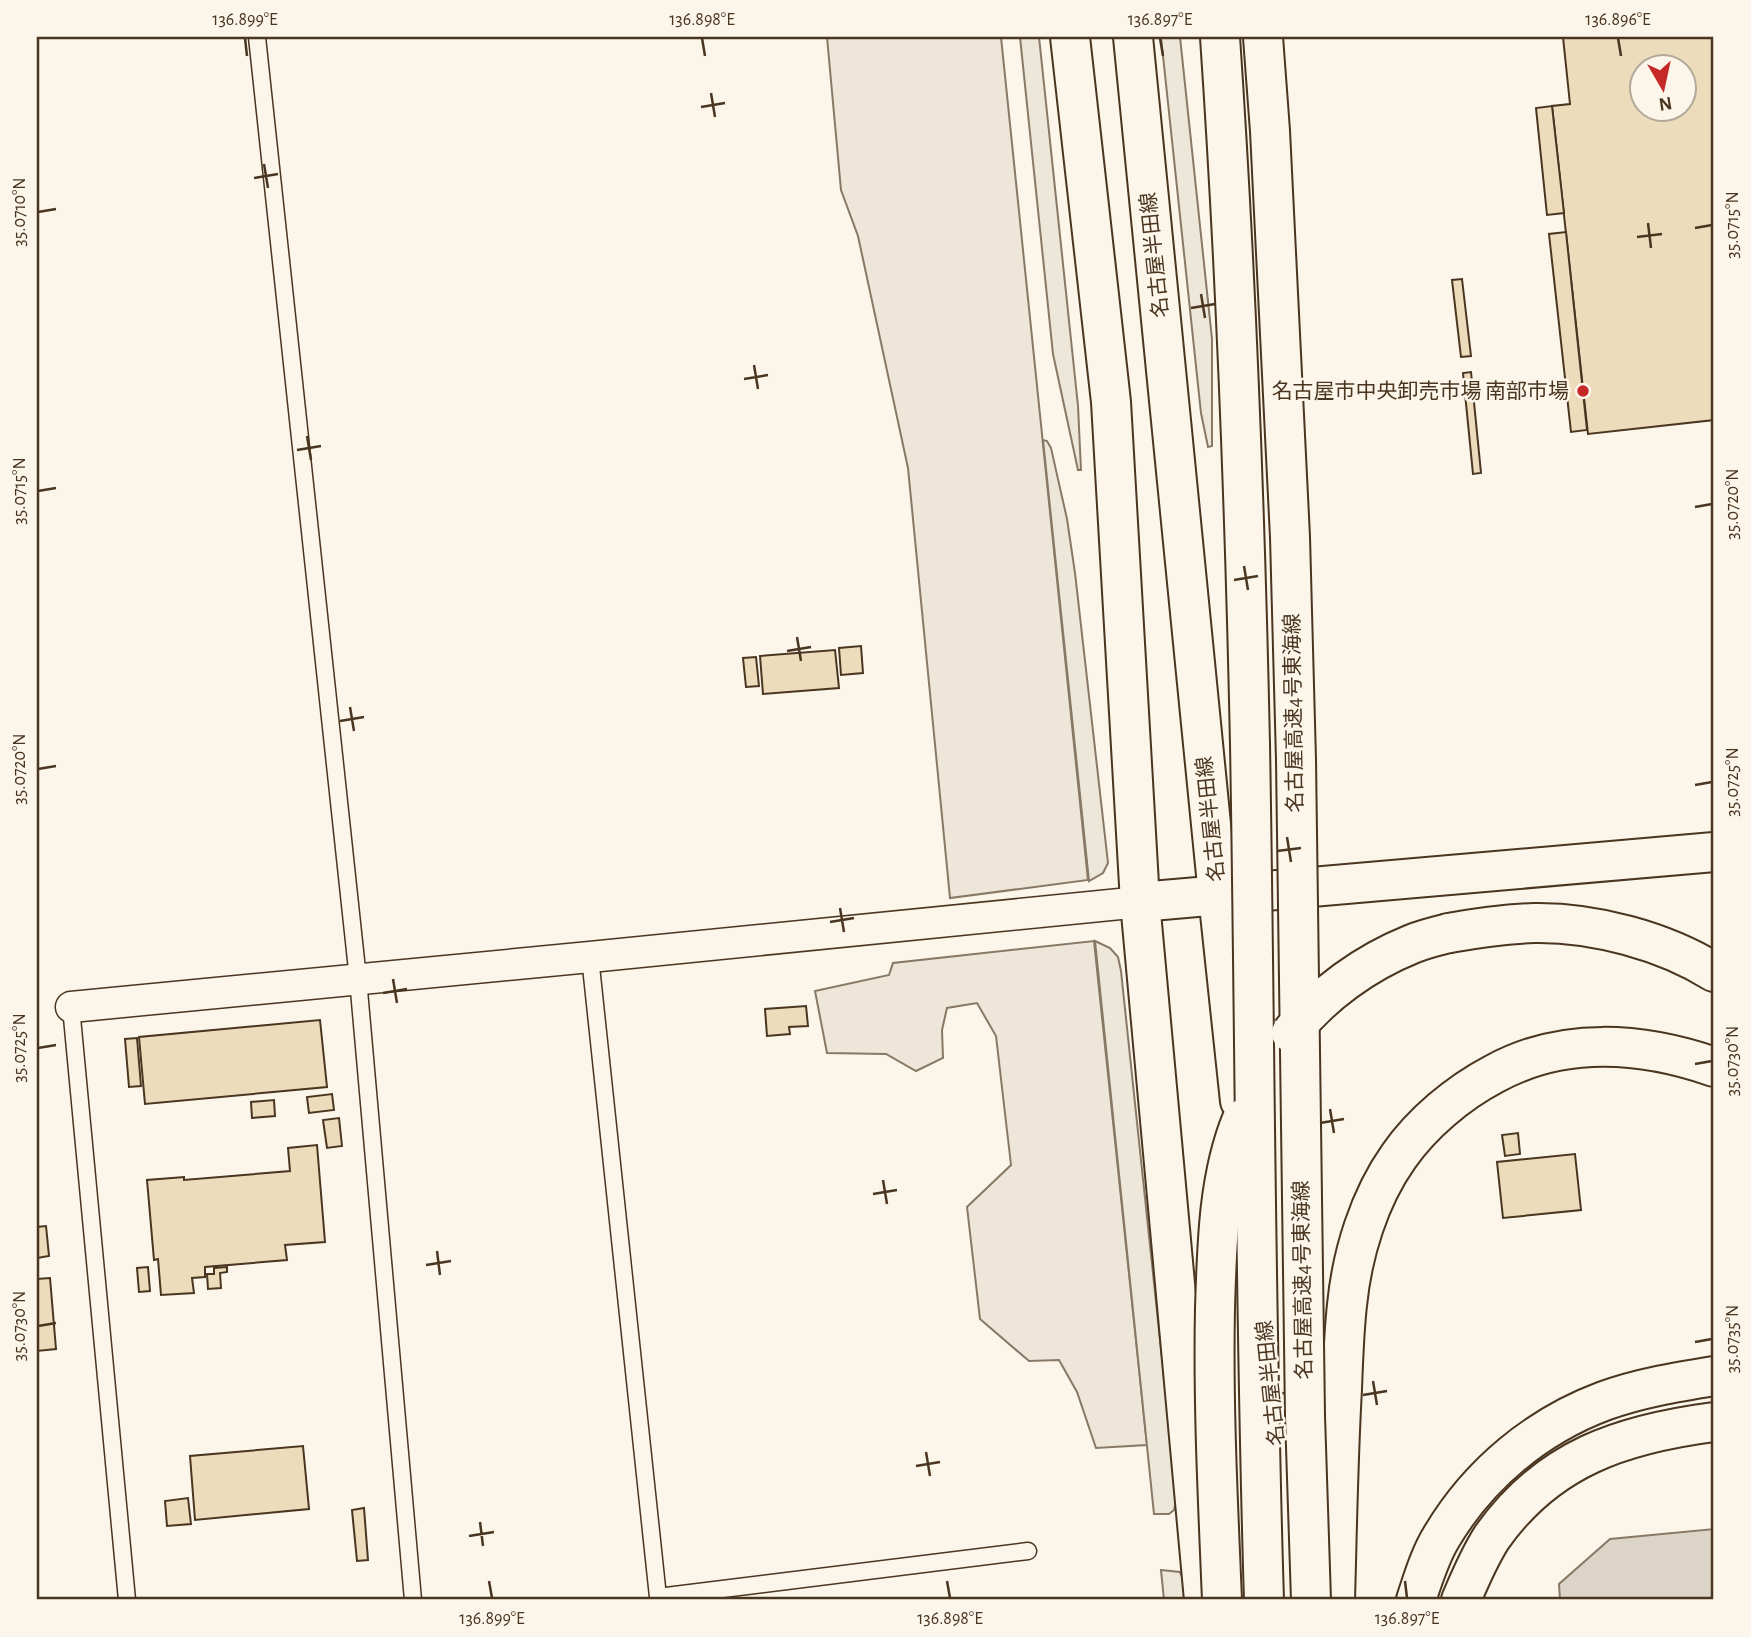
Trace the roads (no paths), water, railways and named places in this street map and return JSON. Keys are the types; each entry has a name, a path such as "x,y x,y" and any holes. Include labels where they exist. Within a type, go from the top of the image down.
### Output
{"main road":[{"path":"1070,37 1111,402 1140,902 1204,1600"},
{"name":"名古屋半田線","path":"1133,37 1218,895 1294,1600"},
{"path":"1220,37 1236,323 1245,562 1258,1421 1264,1600"},
{"name":"名古屋高速4号東海線","path":"1263,37 1290,537 1296,760 1305,1416 1311,1600"},
{"path":"1140,902 1714,852"},
{"path":"1222,1600 1214,1352 1219,1229 1225,1180 1236,1133 1258,1083 1282,1044 1325,996 1354,974 1413,943 1449,933 1536,923 1578,926 1622,934 1663,947 1714,972"},
{"path":"1335,1600 1340,1421 1347,1303 1354,1261 1366,1222 1399,1156 1448,1104 1476,1084 1539,1055 1612,1046 1647,1049 1714,1067"},
{"path":"1416,1600 1441,1537 1485,1479 1513,1454 1570,1416 1605,1401 1681,1381 1714,1376"},
{"path":"1461,1600 1490,1539 1533,1490 1558,1471 1587,1454 1618,1443 1714,1422"}],"street":[{"path":"71,1007 1140,902"}],"lane":[{"path":"257,37 358,979 413,1600"},
{"path":"590,957 658,1597 1028,1551"},
{"path":"71,1007 127,1600"}],"place":[{"name":"名古屋市中央卸売市場 南部市場","path":"1583,391"}]}
